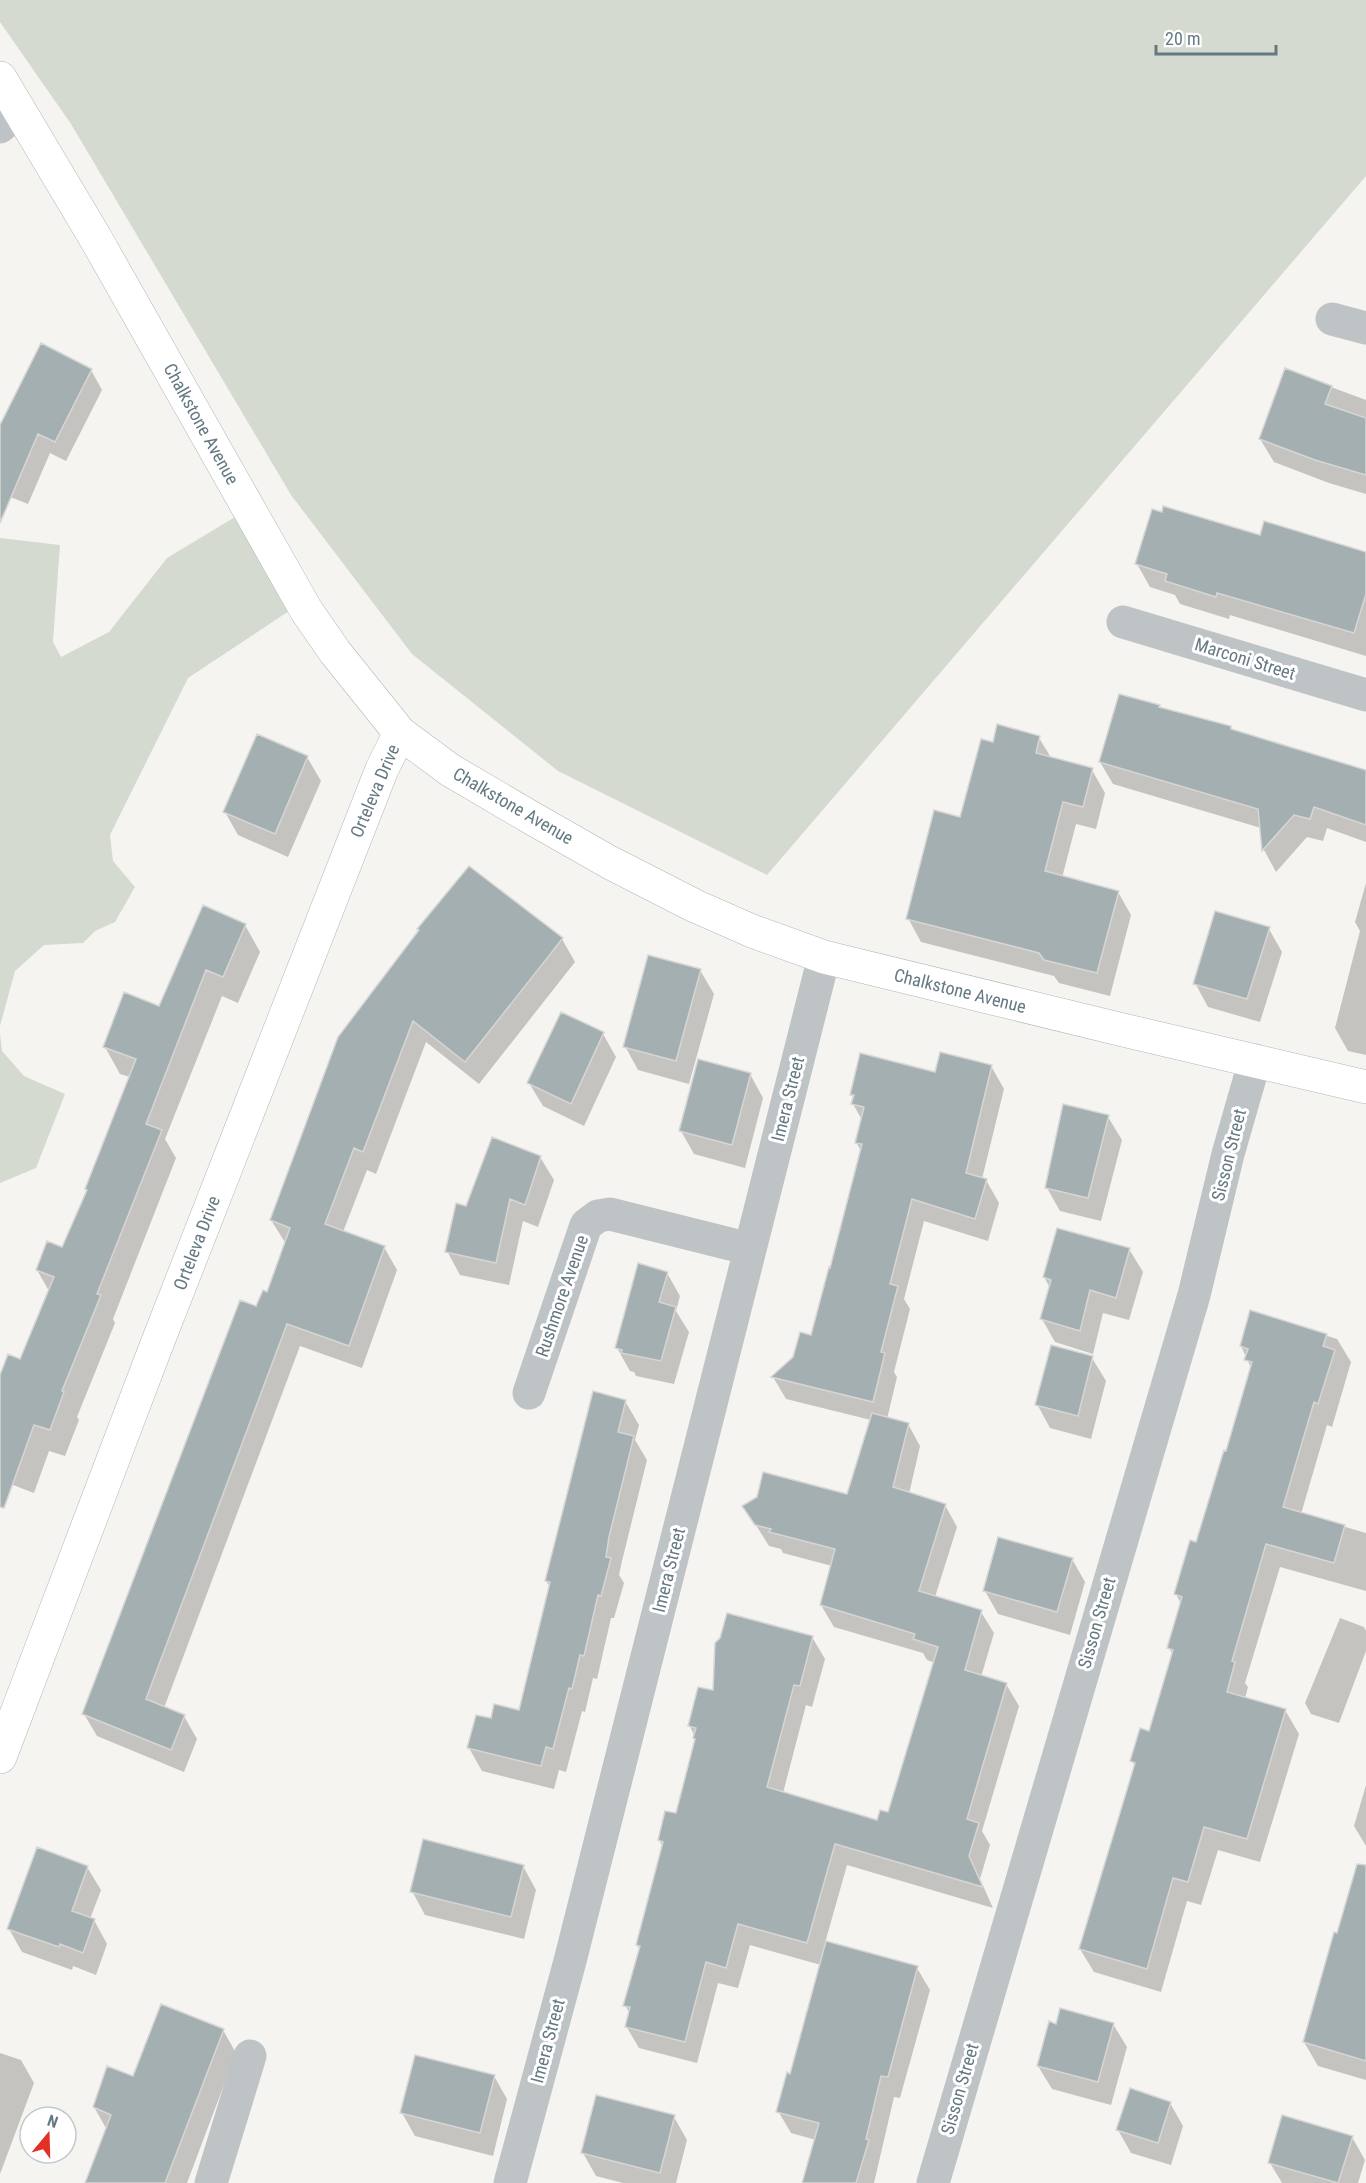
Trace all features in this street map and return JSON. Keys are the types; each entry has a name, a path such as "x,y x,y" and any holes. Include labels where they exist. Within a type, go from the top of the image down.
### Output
{"main road":[{"name":"Chalkstone Avenue","path":"0,78 10,119 96,239 306,610 335,652 400,733 450,770 609,862 724,919 824,957 1366,1087"},
{"name":"Orteleva Drive","path":"0,1757 377,780 400,733"}],"street":[{"path":"1332,319 1366,328"},
{"name":"Marconi Street","path":"1123,622 1366,695"},
{"name":"Imera Street","path":"510,2183 570,1961 824,957"},
{"name":"Sisson Street","path":"933,2183 1194,1295 1228,1154 1255,1060"},
{"name":"Rushmore Avenue","path":"529,1393 586,1225 598,1216 610,1214 750,1249"},
{"path":"211,2183 250,2056"}],"shaded area":[{"path":"0,0 1366,0 1366,176 767,875 558,771 412,654 291,495 71,124 0,22"},
{"path":"235,517 292,609 188,678 110,835 113,861 135,887 115,922 95,931 83,943 44,945 15,971 0,1026 0,538 60,545 53,642 61,657 109,632 167,558"},
{"path":"0,1033 2,1051 24,1076 65,1094 36,1168 0,1183"}],"building":[{"path":"41,343 92,369 55,442 38,434 0,523 0,425"},
{"path":"1285,368 1332,386 1325,404 1366,418 1366,475 1315,460 1259,439"},
{"path":"1163,506 1260,535 1264,521 1366,552 1366,594 1354,633 1217,593 1216,597 1165,581 1167,574 1135,564 1152,509 1162,512"},
{"path":"1119,694 1231,726 1231,729 1366,770 1366,825 1314,807 1310,819 1294,815 1262,851 1258,809 1099,762"},
{"path":"997,724 1040,736 1036,753 1093,768 1083,807 1063,802 1045,871 1119,891 1097,973 1044,960 1039,953 906,919 934,810 960,817 981,739 993,742"},
{"path":"257,734 308,756 275,834 223,812"},
{"path":"469,866 563,938 465,1062 413,1021 363,1152 354,1148 325,1224 385,1246 349,1346 287,1324 146,1699 185,1715 171,1750 82,1714 240,1300 256,1306 263,1290 267,1292 290,1228 270,1220 338,1037 419,930 417,929"},
{"path":"203,905 246,924 223,977 206,970 146,1124 162,1130 97,1294 101,1295 62,1391 64,1392 50,1430 34,1425 4,1508 0,1507 0,1375 8,1354 20,1359 54,1277 36,1270 47,1241 62,1247 87,1190 85,1189 136,1059 103,1047 124,992 159,1006"},
{"path":"1215,911 1270,927 1247,999 1193,984"},
{"path":"648,955 701,969 676,1061 623,1047"},
{"path":"561,1012 604,1032 571,1104 527,1083"},
{"path":"940,1052 992,1065 966,1173 987,1179 975,1219 912,1199 890,1284 898,1286 881,1352 885,1353 873,1402 771,1377 793,1357 800,1332 811,1335 830,1268 862,1144 855,1143 864,1107 851,1104 854,1095 850,1095 860,1053 935,1072"},
{"path":"698,1059 751,1073 732,1145 679,1131"},
{"path":"1063,1104 1109,1115 1088,1198 1045,1188"},
{"path":"492,1137 541,1156 525,1205 510,1199 496,1263 445,1252 456,1203 466,1206"},
{"path":"1057,1228 1130,1248 1116,1298 1090,1290 1080,1331 1040,1319 1051,1280 1043,1277"},
{"path":"638,1263 668,1272 659,1302 676,1307 661,1361 621,1353 622,1350 615,1348"},
{"path":"1250,1310 1327,1334 1323,1346 1335,1350 1318,1404 1314,1402 1283,1507 1345,1525 1334,1563 1266,1544 1232,1661 1235,1662 1227,1692 1286,1709 1247,1839 1204,1827 1188,1882 1173,1878 1147,1969 1079,1949 1135,1763 1130,1761 1140,1728 1149,1731 1173,1650 1167,1648 1182,1597 1174,1594 1190,1540 1196,1542 1252,1362 1244,1360 1248,1349 1240,1346"},
{"path":"1051,1345 1093,1356 1078,1416 1035,1405"},
{"path":"593,1391 626,1400 618,1432 634,1436 609,1537 606,1557 611,1558 601,1596 598,1595 584,1656 580,1655 572,1689 569,1688 553,1749 546,1747 541,1766 467,1748 476,1715 491,1718 494,1704 519,1710 550,1582 545,1581"},
{"path":"872,1413 909,1423 893,1487 946,1504 919,1591 982,1610 965,1670 1007,1683 967,1819 979,1823 969,1856 983,1887 835,1844 807,1943 738,1924 726,1968 706,1962 685,2042 625,2027 630,2007 623,2006 640,1946 636,1945 663,1842 658,1840 665,1811 676,1813 695,1739 693,1738 696,1728 688,1726 698,1687 713,1690 715,1643 720,1638 727,1613 813,1636 800,1686 794,1685 767,1787 877,1820 880,1810 888,1812 938,1647 913,1639 915,1634 820,1605 835,1549 769,1532 771,1529 755,1525 742,1506 757,1497 763,1472 847,1494"},
{"path":"998,1537 1073,1558 1057,1612 983,1591"},
{"path":"423,1839 524,1865 511,1917 410,1892"},
{"path":"37,1847 88,1866 72,1911 95,1919 83,1953 7,1929"},
{"path":"1357,1864 1366,1865 1366,2061 1303,2042 1334,1932 1337,1933"},
{"path":"826,1941 918,1966 888,2077 881,2076 866,2139 869,2140 856,2183 802,2183 819,2123 776,2112 787,2072 790,2074"},
{"path":"161,2004 224,2029 165,2183 85,2183 111,2115 93,2107 107,2066 133,2076"},
{"path":"1060,2008 1114,2023 1098,2082 1037,2066 1049,2021 1056,2024"},
{"path":"415,2055 495,2075 480,2133 400,2113"},
{"path":"1130,2088 1171,2102 1158,2143 1116,2130"},
{"path":"596,2095 675,2115 660,2173 581,2153"},
{"path":"1282,2115 1353,2136 1338,2183 1268,2163"}]}
